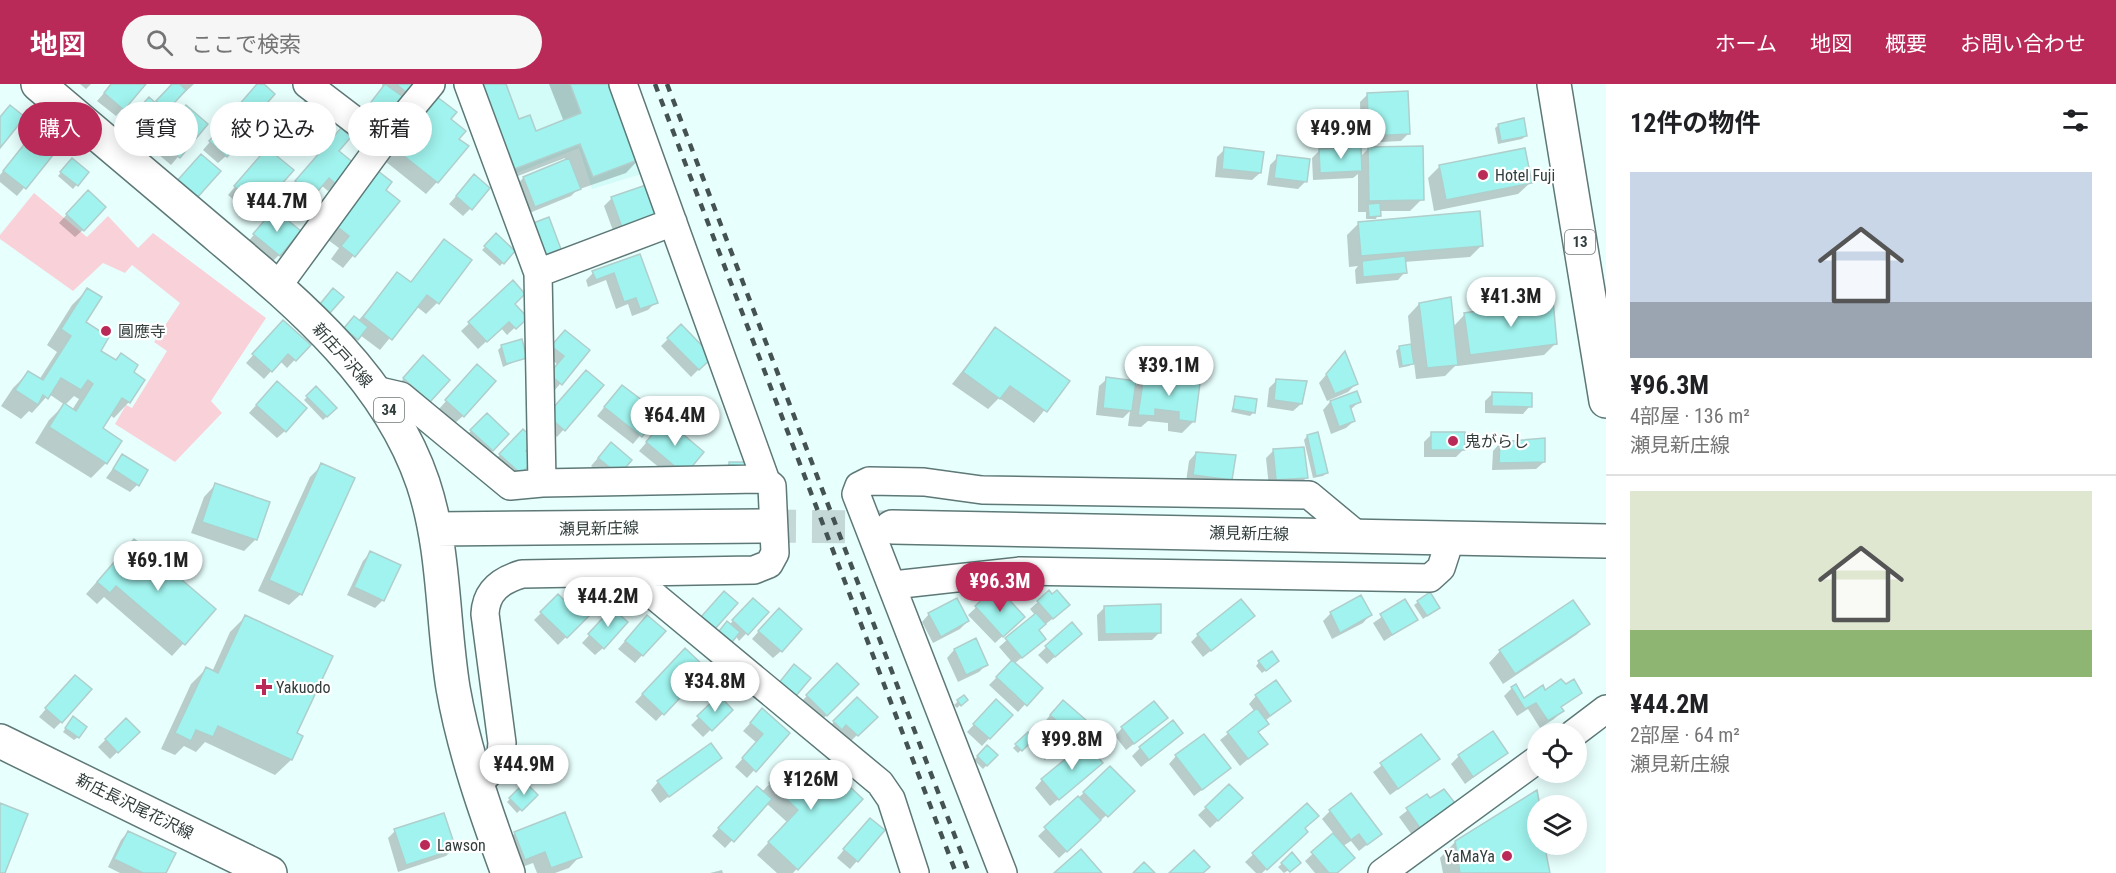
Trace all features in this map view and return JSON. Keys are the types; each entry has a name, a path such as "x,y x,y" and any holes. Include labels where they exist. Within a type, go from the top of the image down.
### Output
{"main road":[{"name":"新庄戸沢線","path":"38,84 277,286 355,364 386,405 423,482 436,529 453,686 462,732 477,784 508,873"},
{"name":"13","path":"1554,84 1606,401"},
{"name":"瀬見新庄線","path":"436,529 763,526"},
{"name":"瀬見新庄線","path":"892,527 1356,534 1606,541"},
{"name":"新庄長沢尾花沢線","path":"0,741 270,873"}],"street":[{"path":"307,84 348,115"},
{"path":"415,102 430,84"},
{"path":"468,84 538,273 542,483"},
{"path":"623,84 766,482"},
{"path":"277,286 373,156"},
{"path":"538,273 673,222"},
{"path":"375,390 401,396 510,486 542,483 759,479 772,486 775,553 769,564 754,570 627,574 522,574 505,579 494,588 486,601 485,614 502,742 500,763 477,784"},
{"path":"1003,873 856,494 859,486 869,481 924,482 982,490 1309,495 1356,534"},
{"path":"893,585 1020,571 1430,578 1441,568 1451,537"},
{"path":"627,574 880,783 891,799 915,873"},
{"path":"1587,723 1606,709"},
{"path":"1382,873 1527,767"}],"shaded area":[{"path":"476,84 615,84 648,172 592,189 579,148 512,175"},
{"path":"34,193 87,237 108,216 138,248 153,233 266,318 211,401 222,413 175,462 115,424 126,405 132,408 167,351 154,342 180,303 132,265 125,273 103,263 73,291 0,239 0,235"}],"building":[{"path":"111,84 146,84 131,102 115,102 104,93"},
{"path":"172,84 180,84 186,90 175,102 156,101"},
{"path":"257,84 264,84 275,94 268,102 241,102"},
{"path":"385,84 409,101 408,102 371,102"},
{"path":"396,84 420,84 411,96"},
{"path":"479,84 506,84 519,119 530,115 536,131 581,113 570,84 615,84 643,158 593,177 580,144 512,170"},
{"path":"1408,91 1410,134 1369,136 1367,93"},
{"path":"432,93 457,112 451,119 466,131 459,139 469,146 438,183 404,156 432,156 432,102 425,102"},
{"path":"149,97 155,102 144,102"},
{"path":"10,105 18,111 18,126 0,148 0,117"},
{"path":"198,115 208,124 198,136"},
{"path":"1524,118 1527,136 1501,141 1498,124"},
{"path":"341,128 348,134 348,140 339,151 355,164 337,185 329,178 313,197 295,181 317,156 336,156 336,134"},
{"path":"1423,146 1424,200 1369,201 1368,147"},
{"path":"1224,147 1264,152 1261,173 1222,169"},
{"path":"1361,147 1362,171 1320,173 1319,149"},
{"path":"1525,148 1532,183 1446,200 1439,165"},
{"path":"18,152 18,156 52,156 26,189 3,171"},
{"path":"201,154 221,171 196,199 176,182"},
{"path":"1277,155 1310,159 1307,182 1274,178"},
{"path":"260,156 277,156 294,170 260,209 234,186"},
{"path":"72,158 89,172 78,186 60,172"},
{"path":"569,158 581,189 535,207 523,177"},
{"path":"378,171 392,182 386,190 400,201 355,257 341,246 349,236 335,225"},
{"path":"474,174 490,188 472,210 456,196"},
{"path":"646,185 657,218 623,230 611,197"},
{"path":"88,190 106,207 84,231 66,214"},
{"path":"1380,203 1381,216 1369,217 1368,204"},
{"path":"274,209 301,231 280,256 253,234"},
{"path":"1480,211 1483,246 1361,256 1358,222"},
{"path":"549,217 561,249 541,257 528,225"},
{"path":"496,233 515,251 504,264 484,246"},
{"path":"444,239 472,260 439,304 427,295 392,340 363,317 397,272 411,282"},
{"path":"640,254 658,303 640,309 636,298 624,302 614,273 596,280 592,271"},
{"path":"1405,256 1407,273 1363,277 1362,261"},
{"path":"513,280 525,294 515,304 528,318 516,329 509,322 487,342 468,322"},
{"path":"87,288 102,297 86,322 109,337 101,351 116,360 121,353 138,365 134,372 145,380 130,403 122,398 103,428 122,441 107,464 49,427 64,403 76,411 93,384 88,380 81,390 61,378 48,399 43,395 38,405 15,390 28,371 43,380 71,336 61,329"},
{"path":"333,288 344,297 330,313 320,304"},
{"path":"1451,297 1458,365 1427,368 1419,303"},
{"path":"1553,300 1557,344 1470,355 1464,313"},
{"path":"354,316 368,327 358,340 344,328"},
{"path":"283,320 311,345 296,361 288,354 272,372 252,354"},
{"path":"681,324 713,357 699,370 667,338"},
{"path":"995,327 1070,381 1047,412 1010,386 1000,399 963,372"},
{"path":"565,330 590,350 562,385 549,374 564,356 551,346"},
{"path":"522,339 527,358 506,364 501,345"},
{"path":"1411,344 1414,364 1402,366 1399,346"},
{"path":"1345,351 1358,384 1335,394 1326,374"},
{"path":"423,355 450,380 430,402 403,378"},
{"path":"477,364 496,381 464,417 445,400"},
{"path":"586,370 604,385 565,431 547,415"},
{"path":"1144,375 1200,383 1195,422 1179,420 1179,412 1155,409 1155,416 1138,415"},
{"path":"1106,377 1136,381 1132,411 1103,408"},
{"path":"1276,379 1307,381 1302,404 1274,400"},
{"path":"277,381 307,408 286,432 256,405"},
{"path":"622,385 660,414 642,437 604,407"},
{"path":"316,386 337,408 327,417 306,396"},
{"path":"1357,391 1361,402 1350,406 1355,421 1339,427 1330,401"},
{"path":"1492,392 1532,393 1532,407 1492,406"},
{"path":"1235,396 1257,399 1255,413 1233,409"},
{"path":"487,413 509,434 493,451 470,430"},
{"path":"665,419 704,452 685,475 646,442"},
{"path":"523,429 536,441 526,451 535,459 521,474 499,454"},
{"path":"1318,432 1328,473 1316,476 1307,435"},
{"path":"1431,432 1465,432 1465,450 1431,450"},
{"path":"1545,438 1545,462 1499,463 1500,442"},
{"path":"611,442 632,460 619,475 598,458"},
{"path":"1304,447 1308,478 1276,480 1273,449"},
{"path":"1196,452 1236,455 1232,480 1193,475"},
{"path":"122,454 148,470 139,486 113,469"},
{"path":"729,462 753,462 753,474 729,474"},
{"path":"321,463 355,478 302,595 269,580"},
{"path":"215,483 270,502 257,540 202,522"},
{"path":"134,539 216,609 185,645 116,586 110,593 97,582"},
{"path":"370,551 401,565 384,601 354,587"},
{"path":"1049,590 1052,594 1057,590 1070,605 1053,619 1037,601"},
{"path":"724,591 738,603 715,629 701,617"},
{"path":"1430,592 1440,608 1427,616 1417,601"},
{"path":"579,593 596,609 567,638 540,612 558,594 568,604"},
{"path":"989,593 995,600 1003,593 1025,617 1003,637 975,606"},
{"path":"1361,595 1372,615 1340,633 1330,612"},
{"path":"753,598 769,612 748,635 732,620"},
{"path":"957,598 969,621 941,637 928,613"},
{"path":"1241,599 1255,616 1211,651 1197,634"},
{"path":"1405,599 1418,620 1392,635 1380,614"},
{"path":"1573,600 1590,624 1515,674 1499,650"},
{"path":"1161,604 1161,633 1105,634 1104,606"},
{"path":"612,608 628,622 604,649 588,634"},
{"path":"779,608 802,629 782,652 758,631"},
{"path":"1036,613 1046,624 1039,630 1046,639 1022,658 1005,638"},
{"path":"245,615 333,656 297,733 303,736 292,760 218,726 213,737 196,730 191,741 175,733 206,667 218,673"},
{"path":"647,615 666,631 643,656 625,641"},
{"path":"727,621 740,632 729,646 716,635"},
{"path":"1072,622 1082,634 1055,657 1045,646"},
{"path":"976,638 988,665 966,675 954,649"},
{"path":"685,648 707,669 664,715 642,694"},
{"path":"1272,651 1279,661 1266,671 1258,661"},
{"path":"1012,660 1043,688 1027,706 996,677"},
{"path":"837,663 859,684 827,716 806,695"},
{"path":"794,664 811,678 795,697 778,684"},
{"path":"75,675 92,689 62,723 45,708"},
{"path":"1561,679 1566,684 1574,679 1582,693 1561,707 1564,711 1548,721 1536,703 1525,709 1511,687 1516,684 1524,698 1543,685 1545,690"},
{"path":"1276,680 1291,701 1270,716 1255,695"},
{"path":"719,695 733,710 712,731 697,716"},
{"path":"964,695 968,700 961,706 957,700"},
{"path":"857,697 878,717 858,736 846,725 842,730 833,721"},
{"path":"996,699 1013,715 990,739 973,724"},
{"path":"1063,700 1086,720 1073,735 1050,715"},
{"path":"1154,701 1168,718 1134,744 1121,727"},
{"path":"762,708 790,733 756,772 742,758 763,734 750,723"},
{"path":"1257,708 1269,724 1258,732 1268,744 1248,759 1227,732"},
{"path":"73,716 87,727 79,738 65,728"},
{"path":"126,718 140,732 118,753 105,739"},
{"path":"1173,720 1183,733 1149,760 1139,747"},
{"path":"1047,728 1063,743 1049,758 1033,743"},
{"path":"1493,731 1508,753 1473,777 1458,755"},
{"path":"1028,732 1035,738 1022,751 1015,744"},
{"path":"1204,734 1231,768 1202,790 1175,755"},
{"path":"1421,734 1440,759 1398,789 1380,763"},
{"path":"711,743 722,758 669,797 657,781"},
{"path":"1085,743 1103,763 1059,800 1041,779"},
{"path":"987,745 998,755 987,766 977,756"},
{"path":"799,761 824,783 834,772 863,799 798,870 768,842 798,810 769,783 783,767 789,772"},
{"path":"1110,766 1135,791 1108,817 1083,792"},
{"path":"525,782 538,795 522,811 509,798"},
{"path":"1229,784 1243,798 1218,821 1205,807"},
{"path":"757,786 772,799 734,842 718,828"},
{"path":"1444,789 1455,803 1420,828 1406,808 1427,794 1430,798"},
{"path":"1351,793 1382,834 1367,845 1359,834 1351,840 1329,810"},
{"path":"1078,796 1101,820 1067,852 1044,827"},
{"path":"1527,796 1527,855 1546,855 1550,873 1460,873 1455,841"},
{"path":"0,803 28,814 5,873 0,873"},
{"path":"1307,803 1319,816 1305,828 1308,832 1267,870 1252,853"},
{"path":"565,812 582,857 551,868 545,852 525,860 514,832"},
{"path":"444,813 456,849 406,865 394,829"},
{"path":"870,818 885,830 858,862 843,849"},
{"path":"128,831 176,853 166,873 143,873 114,859"},
{"path":"1333,833 1355,858 1337,873 1329,873 1311,852"},
{"path":"1081,849 1102,873 1054,873"},
{"path":"1194,850 1210,867 1203,873 1169,873"},
{"path":"1292,852 1301,863 1290,872 1281,863"},
{"path":"1144,862 1155,873 1133,873"}],"tunnel":[{"path":"763,526 892,527"}],"railway":[{"path":"655,84 956,873"},
{"path":"667,84 969,873"}],"place":[{"name":"Hotel Fuji","path":"1483,175"},
{"name":"圓應寺","path":"106,331"},
{"name":"鬼がらし","path":"1453,441"},
{"name":"Yakuodo","path":"264,687"},
{"name":"Lawson","path":"425,845"},
{"name":"YaMaYa","path":"1507,856"}]}
